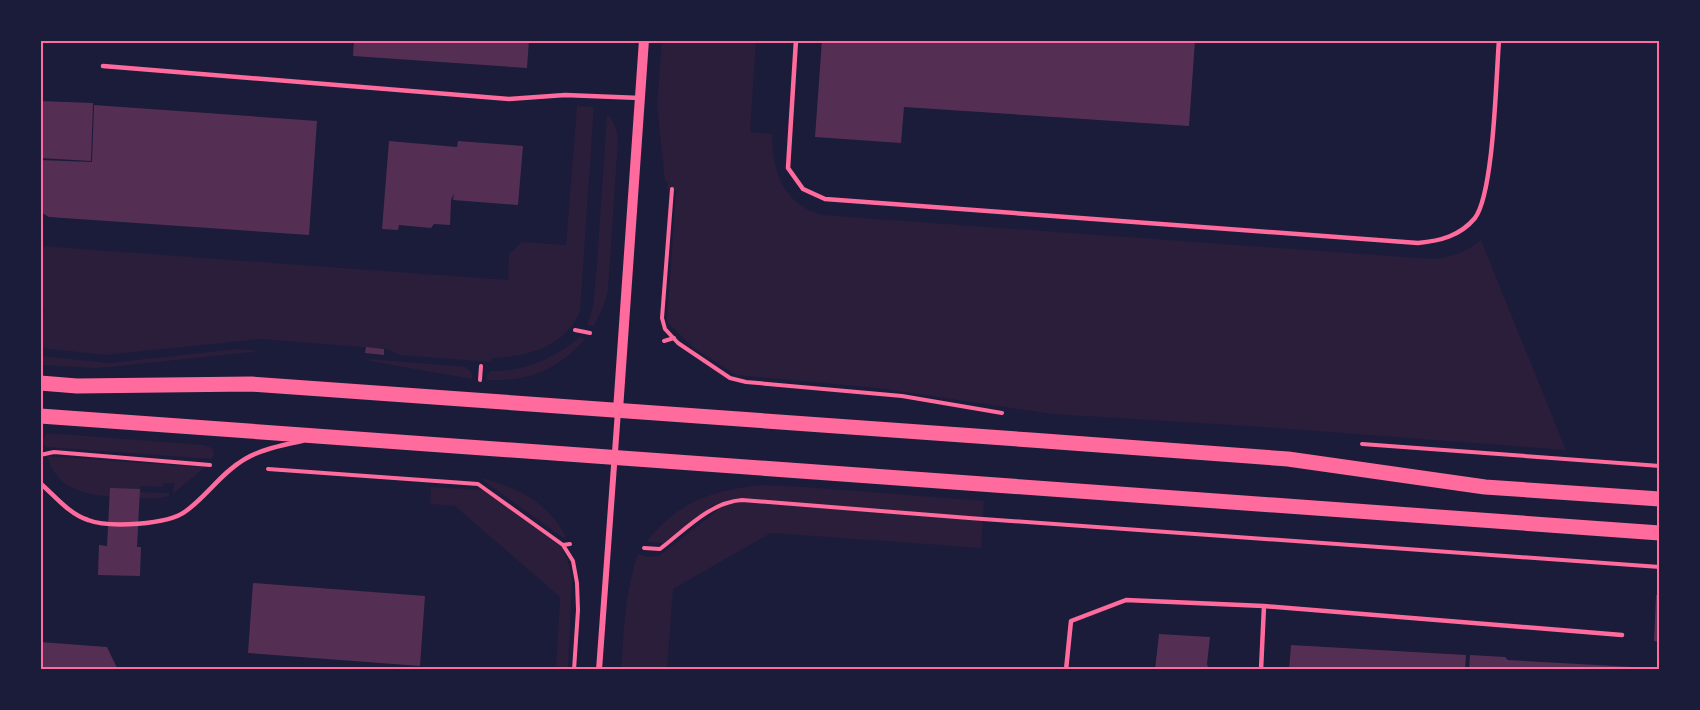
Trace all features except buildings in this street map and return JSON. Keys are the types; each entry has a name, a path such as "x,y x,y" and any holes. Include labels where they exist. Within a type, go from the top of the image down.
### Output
{"main road":[{"path":"40,383 77,386 252,384 618,410 1288,459 1485,487 1659,499"},
{"path":"40,416 1659,533"}],"street":[{"path":"599,669 644,40"}],"lane":[{"path":"796,40 788,168 803,189 825,199 1418,243 1440,241 1459,232 1474,218 1484,199 1499,40"},
{"path":"103,66 509,99 565,95 640,98"},
{"path":"40,483 73,513 88,520 101,523 152,523 175,518 186,512 245,459 263,451 323,436"},
{"path":"1066,669 1071,621 1126,600 1264,606 1622,635"},
{"path":"1261,669 1264,606"}],"path":[{"path":"672,189 662,318 665,329 730,378 746,382 902,396 1004,413"},
{"path":"575,330 590,333"},
{"path":"664,341 674,338"},
{"path":"480,380 481,366"},
{"path":"40,455 54,452 478,484 563,545 573,561 578,583 574,669"},
{"path":"472,477 472,484"},
{"path":"644,548 660,549 710,511 727,502 742,500 1659,567"},
{"path":"563,545 570,544"}],"shaded area":[{"path":"662,41 756,41 750,132 772,134 775,161 782,184 797,203 822,215 1431,259 1458,254 1481,240 1566,450 1264,427 1052,414 878,388 736,375 694,348 667,322 676,190 667,189 668,182 665,182 657,104"},
{"path":"577,106 594,107 580,311 574,323 565,333 544,348 519,355 492,358 491,362 400,355 387,349 260,339 105,355 41,348 41,318 43,318 44,310 41,310 40,246 508,280 509,254 522,242 566,245"},
{"path":"607,114 615,126 618,140 608,290 594,326 587,325 593,307"},
{"path":"580,337 585,339 575,350 541,372 516,379 487,380 487,374 491,371 516,369 538,362 560,352"},
{"path":"237,349 261,351 110,367 41,365 41,356 109,363"},
{"path":"369,359 466,367 472,373 472,379 369,361"},
{"path":"46,433 204,445 212,448 214,454 212,459 46,447 43,442"},
{"path":"47,456 205,467 173,494 174,483 164,483 163,487 140,486 141,492 169,493 169,496 127,498 90,494 68,486 52,469"},
{"path":"480,478 519,491 530,498 550,515 566,537 562,537"},
{"path":"761,485 984,501 981,548 771,533 673,589 667,669 621,670 628,597 638,554 648,557 659,556 719,509 713,505 663,543 646,542 671,517 697,500 743,487"},
{"path":"431,487 483,490 562,547 572,580 568,669 556,669 560,597 455,506 430,504"}]}
